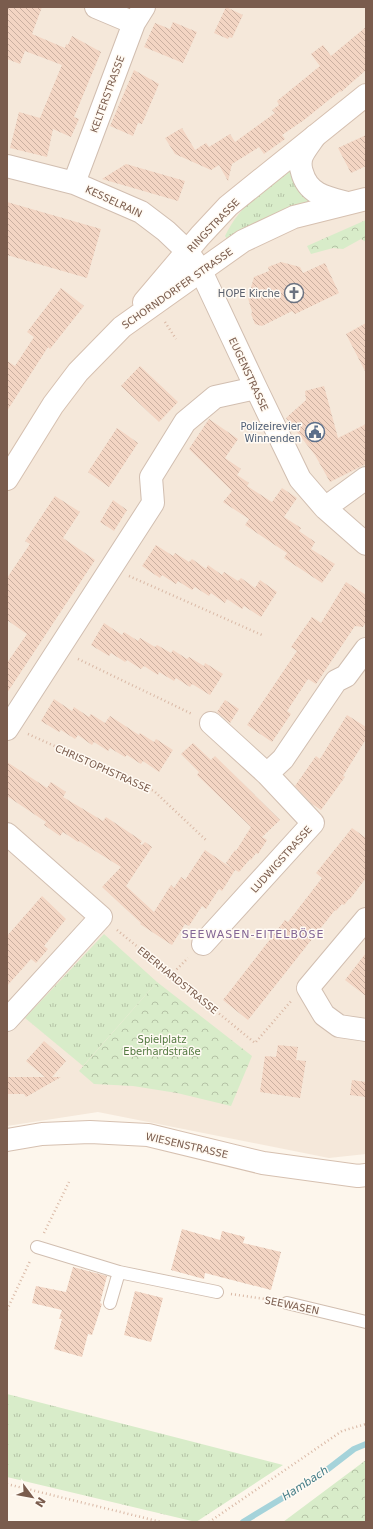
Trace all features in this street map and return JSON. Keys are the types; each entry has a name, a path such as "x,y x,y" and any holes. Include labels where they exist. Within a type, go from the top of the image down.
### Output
{"street":[{"path":"96,7 139,15"},
{"name":"KELTERSTRASSE","path":"74,183 139,15"},
{"name":"RINGSTRASSE","path":"122,327 228,206 366,95"},
{"name":"RINGSTRASSE","path":"316,135 302,155 300,167 304,181 311,189 324,196 357,201"},
{"name":"KESSELRAIN","path":"7,166 74,183 141,212 187,251 201,271"},
{"name":"SCHORNDORFER STRASSE","path":"7,479 53,405 78,372 122,327 243,241 294,217 357,201"},
{"name":"EUGENSTRASSE","path":"201,271 300,479 325,508 366,544"},
{"path":"8,728 152,503 151,477 185,422 215,397 256,388"},
{"path":"325,508 366,478"},
{"path":"267,774 283,758 336,681 346,676 366,648"},
{"name":"LUDWIGSTRASSE","path":"203,944 313,823 267,774 211,723"},
{"path":"7,834 101,917 7,1020"},
{"path":"366,919 308,988 324,1015 339,1026 366,1030"},
{"name":"WIESENSTRASSE","path":"7,1140 42,1134 90,1132 148,1135 263,1163 358,1176 366,1175"}],"lane":[{"path":"37,1247 120,1272 217,1292"},
{"path":"110,1303 120,1272"},
{"name":"SEEWASEN","path":"287,1303 366,1322"}],"path":[{"path":"111,568 262,635"},
{"path":"58,650 211,723"},
{"name":"CHRISTOPHSTRASSE","path":"8,728 154,791 206,840"},
{"name":"EBERHARDSTRASSE","path":"101,917 255,1043 294,998 308,988"},
{"path":"217,1292 226,1266"},
{"name":"SEEWASEN","path":"217,1292 287,1303"},
{"path":"209,1522 342,1431 366,1424"},
{"path":"7,1484 161,1522"}],"shaded area":[{"path":"7,7 366,7 366,1154 329,1158 98,1112 7,1126"}],"green space":[{"path":"291,165 316,204 227,239 225,236 238,215 263,189"},
{"path":"366,220 366,242 361,239 343,249 333,248 311,254 307,246"},
{"path":"104,934 157,982 83,1066 25,1018"},
{"name":"Spielplatz Eberhardstraße","path":"157,982 252,1056 231,1106 177,1093 133,1086 94,1084 79,1071"},
{"path":"7,1394 283,1465 196,1522 7,1477"},
{"path":"366,1460 366,1522 283,1522"}],"building":[{"path":"7,7 42,7 32,34 65,48 72,36 101,52 74,117 79,119 71,137 53,129 47,157 10,148 19,112 40,118 62,65 25,51 20,64 7,59"},
{"path":"226,7 243,15 232,38 229,37 228,39 214,33"},
{"path":"173,22 197,32 183,63 144,47 155,23 170,29"},
{"path":"366,27 366,70 341,92 340,91 304,120 282,135 285,139 264,154 259,147 232,164 228,181 219,165 211,170 175,154 165,138 182,128 195,150 206,143 209,147 230,134 235,142 275,113 272,110 279,105 277,101 320,66 311,54 323,45 331,56"},
{"path":"134,70 159,84 142,124 138,123 133,136 110,126"},
{"path":"366,135 366,166 351,173 338,148"},
{"path":"126,164 185,181 178,201 102,179"},
{"path":"7,202 101,229 87,278 7,255"},
{"name":"HOPE Kirche","path":"281,262 300,267 303,273 325,263 339,293 295,314 292,311 262,326 255,324 251,314 252,312 248,298 254,277 269,271 268,267"},
{"path":"61,288 84,306 50,349 48,347 7,411 7,361 15,366 34,337 27,332"},
{"path":"366,323 366,373 346,334"},
{"path":"140,366 178,402 159,422 121,386"},
{"name":"Polizeirevier Winnenden","path":"324,386 338,438 366,424 366,464 330,482 315,455 286,418 306,400 305,391"},
{"path":"209,419 238,439 225,458 241,469 237,475 249,483 247,486 272,502 282,488 297,498 284,517 301,528 299,531 315,542 311,549 335,564 322,583 284,558 287,553 245,525 249,519 223,502 232,491 189,449"},
{"path":"117,428 138,443 109,487 88,472"},
{"path":"55,496 80,512 63,538 95,560 7,693 7,663 27,634 7,620 7,578 30,544 25,541"},
{"path":"113,500 127,510 114,531 100,522"},
{"path":"156,545 173,556 175,553 189,562 192,559 206,569 208,565 222,575 224,572 238,581 241,578 255,588 260,580 277,592 261,617 244,606 242,609 227,599 225,603 211,593 209,596 195,587 192,590 178,581 176,584 162,575 160,578 142,566"},
{"path":"346,582 366,595 366,622 363,627 355,626 316,684 308,679 287,711 291,714 272,742 247,725 297,651 291,647 312,617 321,623"},
{"path":"104,623 122,635 124,632 138,641 140,638 155,647 157,645 171,653 173,650 187,659 189,657 204,666 205,663 223,674 210,695 192,684 190,687 176,678 174,681 159,672 158,675 144,666 141,669 127,660 125,662 111,653 109,656 91,645"},
{"path":"54,699 72,711 74,707 89,717 91,714 105,723 110,716 139,735 140,733 154,742 156,739 173,750 159,772 143,761 141,764 127,755 125,757 110,748 108,751 94,742 92,745 78,735 75,739 61,730 59,732 41,721"},
{"path":"225,700 239,709 230,723 217,712"},
{"path":"347,715 366,727 366,739 343,776 345,777 321,810 312,804 295,786 316,756 320,759"},
{"path":"193,743 211,760 215,756 280,820 262,837 267,840 258,854 256,853 239,872 235,870 222,891 219,889 206,909 202,906 189,926 185,924 172,945 140,924 141,923 102,887 121,867 63,832 60,836 44,825 46,822 7,796 7,762 47,788 51,782 66,792 63,797 103,821 106,817 142,841 140,844 142,845 145,842 152,847 126,886 154,912 171,885 174,888 181,877 185,880 205,850 233,869 226,863 235,850 236,851 251,827 197,775 199,772 181,754"},
{"path":"352,828 366,838 366,878 350,899 344,905 342,904 336,911 335,910 248,1020 223,1000 285,920 288,922 322,878 316,873"},
{"path":"42,896 66,919 44,946 48,949 36,963 31,959 7,986 7,936"},
{"path":"366,953 366,996 345,980"},
{"path":"44,1041 66,1061 52,1077 61,1077 26,1097 24,1094 7,1094 7,1077 45,1077 26,1061"},
{"path":"278,1045 298,1047 296,1060 306,1061 300,1098 260,1092 265,1056 276,1057"},
{"path":"352,1080 366,1082 366,1097 350,1095"},
{"path":"182,1229 220,1240 222,1231 245,1237 243,1243 281,1252 271,1290 205,1273 204,1279 171,1270"},
{"path":"73,1267 107,1276 100,1303 102,1304 92,1335 88,1334 82,1357 54,1349 62,1319 59,1319 62,1310 32,1303 36,1286 66,1292"},
{"path":"135,1291 163,1298 151,1342 124,1335"}],"waterway":[{"name":"Hambach","path":"243,1522 319,1476 354,1449 366,1444"}],"place":[{"name":"HOPE Kirche","path":"294,293"},
{"name":"Polizeirevier Winnenden","path":"315,432"}],"district":[{"name":"SEEWASEN-EITELBÖSE","path":"253,934"}]}
